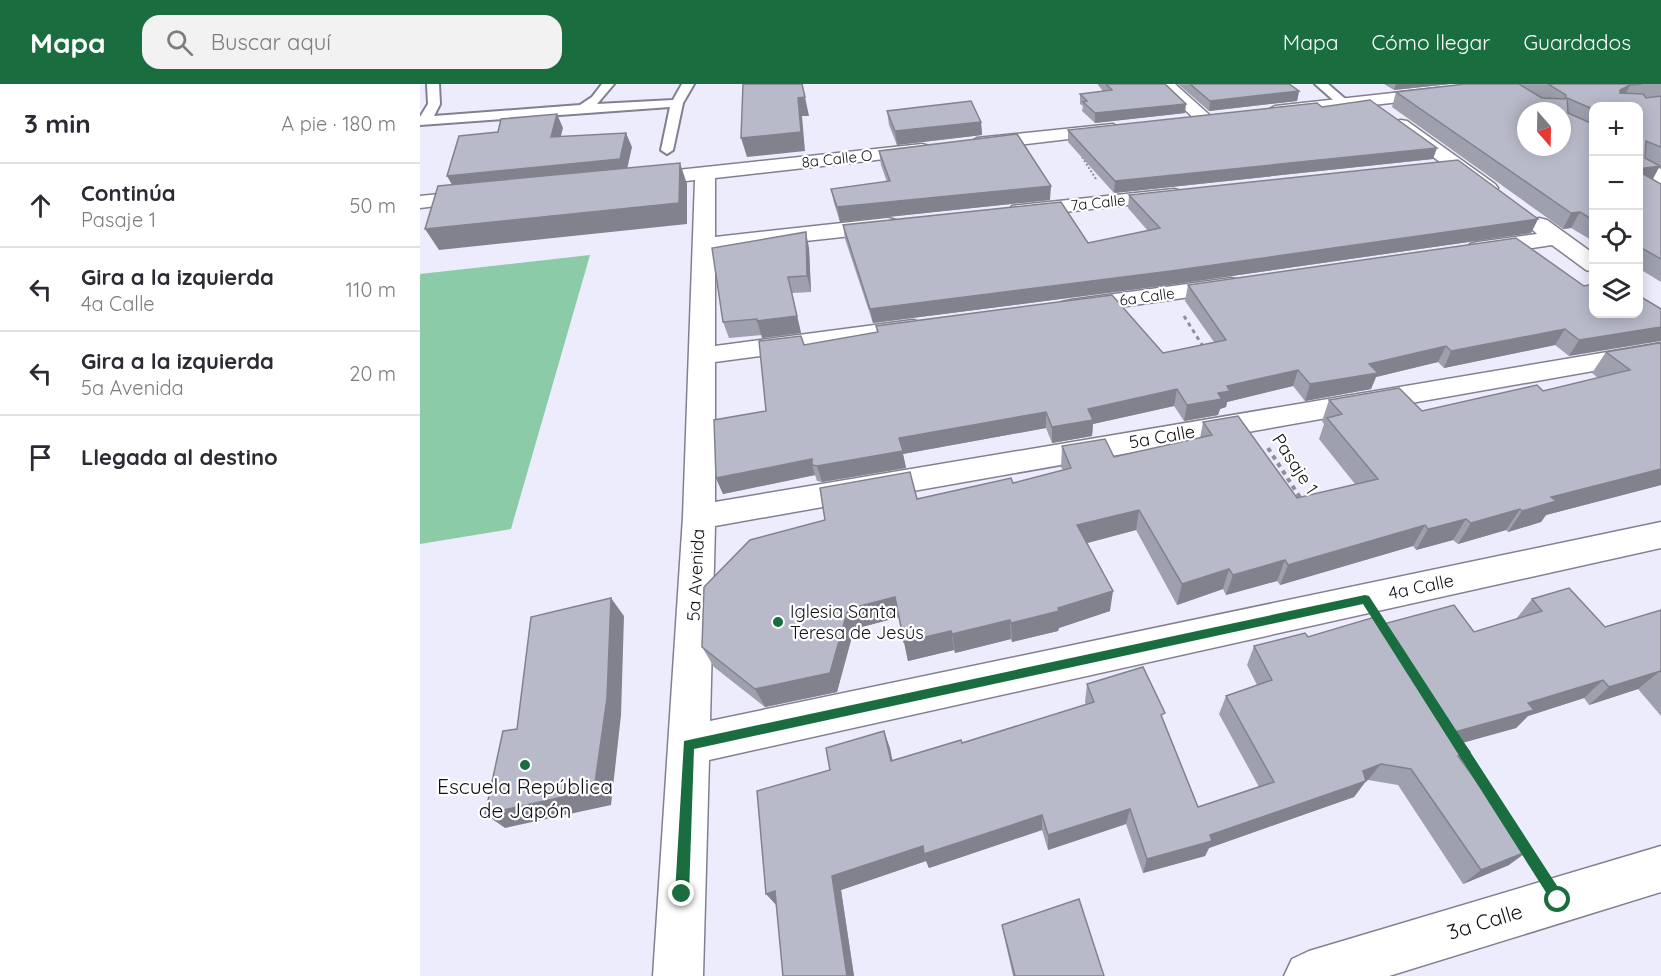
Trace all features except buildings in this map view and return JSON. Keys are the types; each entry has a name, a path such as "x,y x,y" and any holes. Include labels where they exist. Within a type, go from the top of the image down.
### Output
{"street":[{"path":"1165,84 1205,119"},
{"path":"1263,112 1461,91"},
{"path":"1369,101 1502,198"},
{"path":"1182,121 1228,116"},
{"path":"962,146 1136,126"},
{"name":"8a Calle O","path":"622,182 939,148"},
{"path":"1420,169 1456,165"},
{"path":"1643,167 1661,178"},
{"name":"5a Avenida","path":"678,976 699,517 705,174"},
{"name":"7a Calle","path":"994,214 1194,193"},
{"path":"420,202 503,194"},
{"path":"1520,211 1592,264"},
{"path":"705,245 913,222"},
{"path":"1451,253 1556,238"},
{"name":"6a Calle","path":"1053,309 1251,282"},
{"path":"702,356 936,325"},
{"name":"5a Calle","path":"699,517 1661,351"},
{"name":"4a Calle","path":"688,745 1661,535"},
{"name":"3a Calle","path":"1310,976 1661,869"}],"lane":[{"path":"423,121 434,104 433,84"},
{"path":"583,108 596,99 608,84"},
{"path":"666,150 677,103 688,84"},
{"path":"1321,84 1344,104"},
{"path":"423,121 677,103"}],"path":[{"path":"1067,134 1110,201"},
{"path":"1169,294 1207,353"},
{"name":"Pasaje 1","path":"1251,422 1302,500"},
{"path":"1462,749 1558,900"}],"green space":[{"path":"590,255 511,529 420,544 420,274"}],"place":[{"name":"Iglesia Santa Teresa de Jesús","path":"778,622"},
{"name":"Escuela República de Japón","path":"525,765"}],"route":[{"path":"682,894 688,745 1365,599 1558,900"}]}
